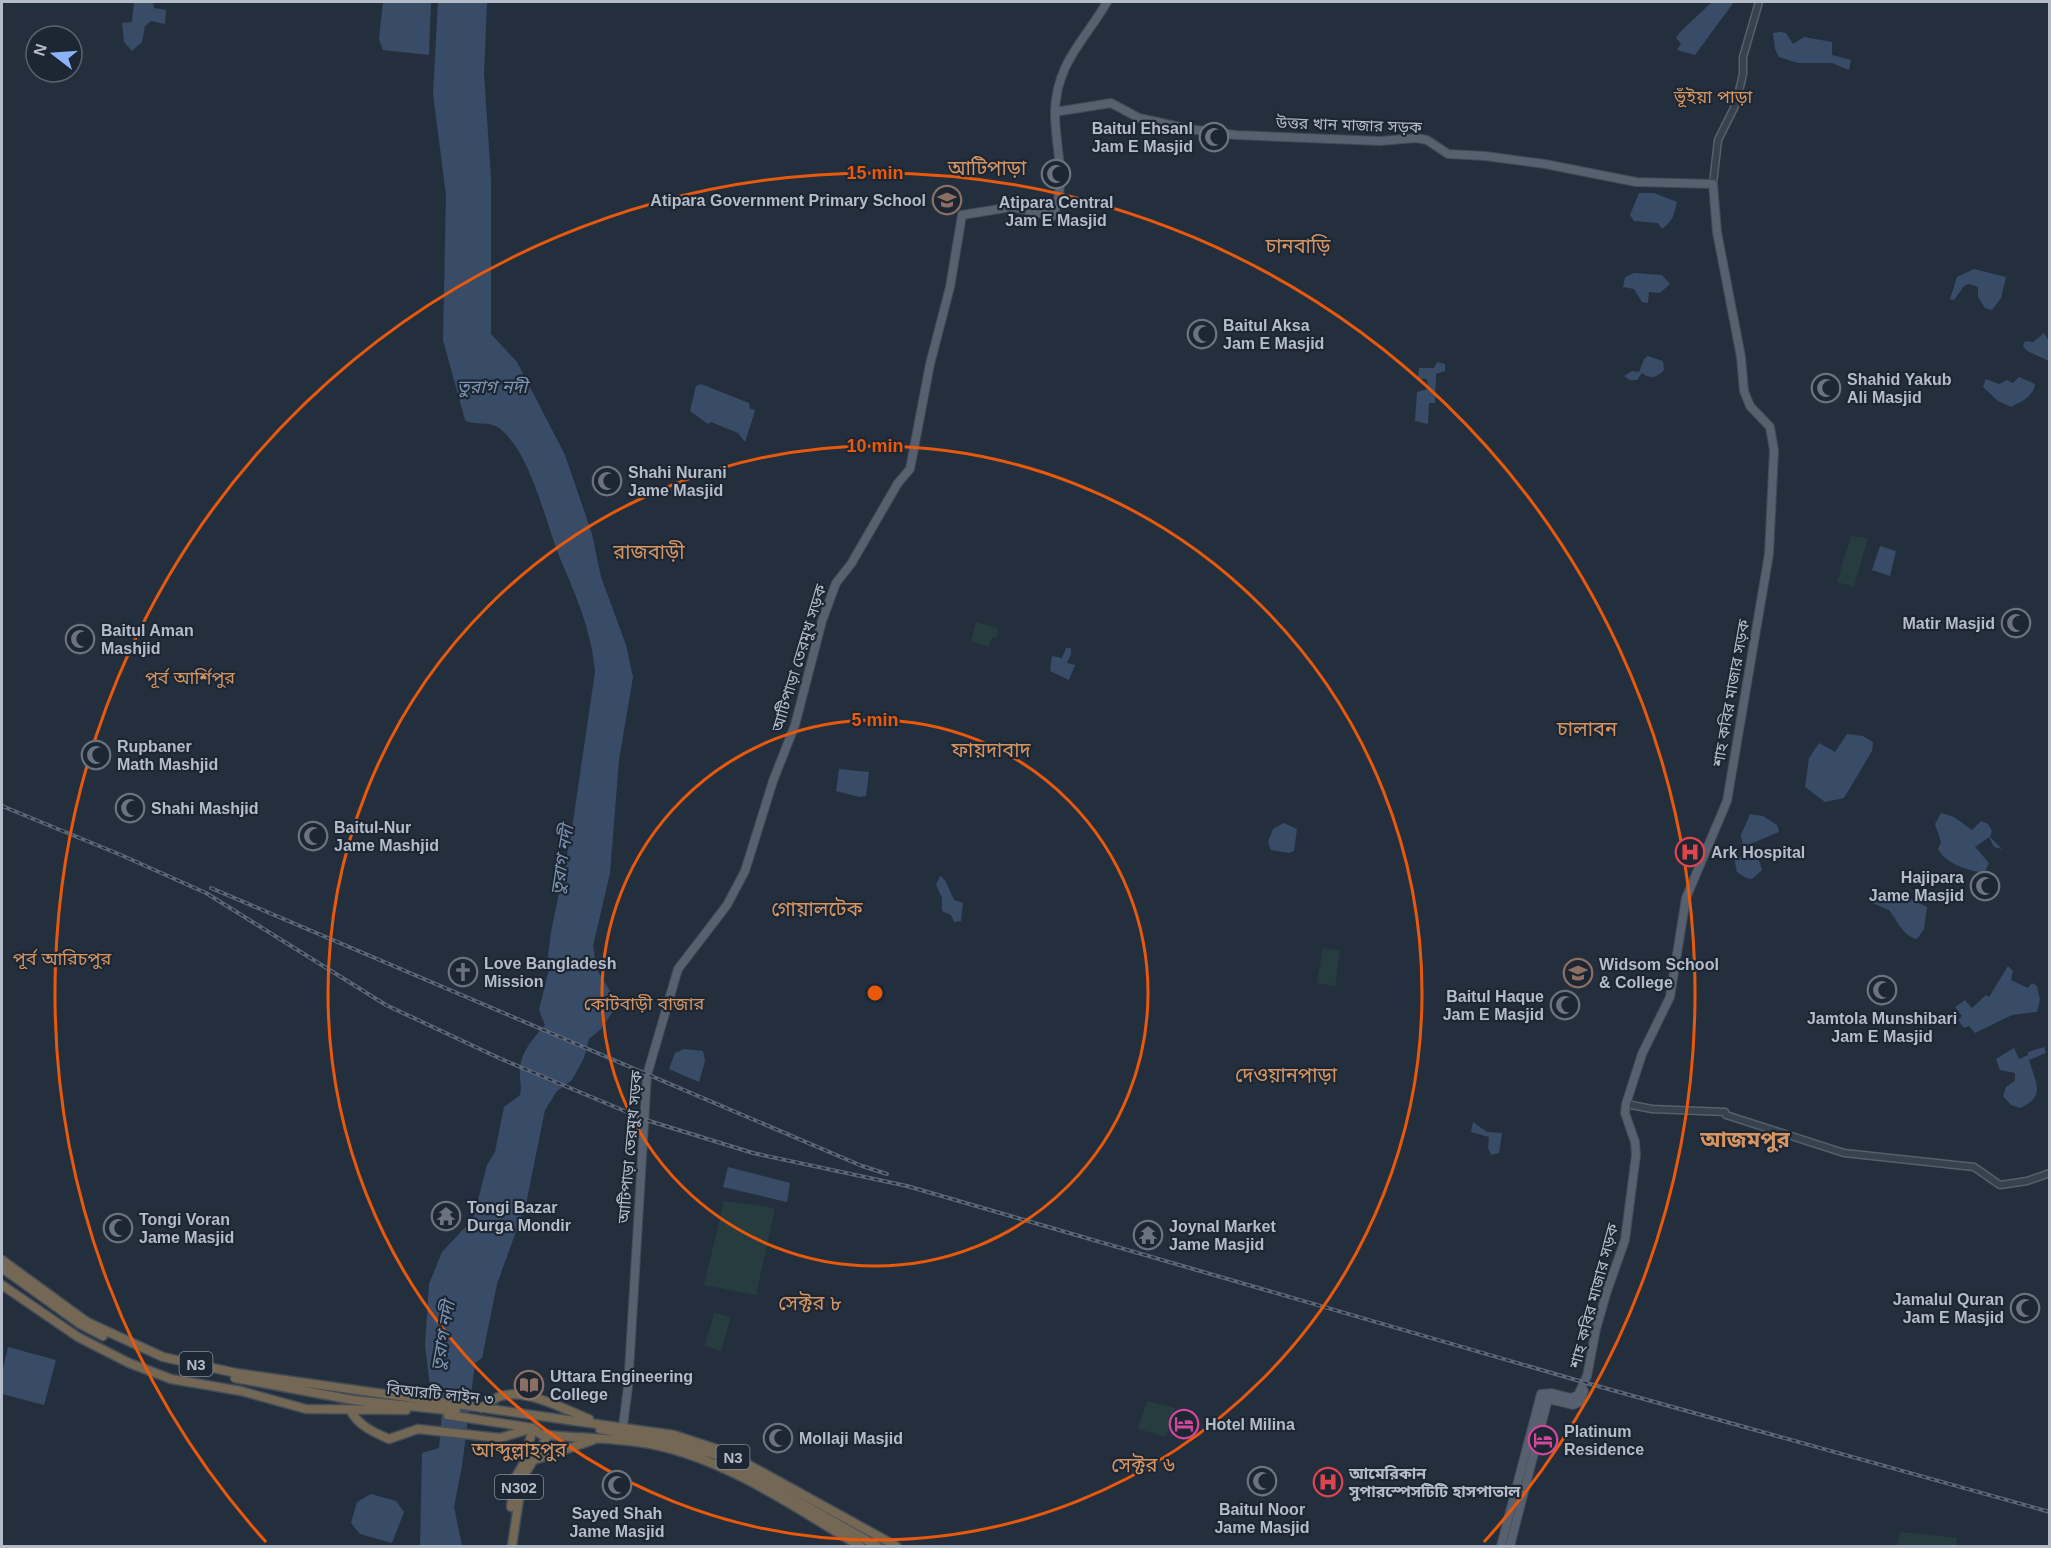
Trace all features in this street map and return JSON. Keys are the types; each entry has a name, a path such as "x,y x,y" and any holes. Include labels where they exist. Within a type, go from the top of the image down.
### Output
{"highway":[{"name":"N3","path":"2,1260 87,1322 163,1357 236,1373 416,1400 533,1428"},
{"name":"বিআরটি লাইন ৩","path":"2,1268 80,1324 143,1355 176,1366 313,1394 600,1429 696,1448 725,1460 877,1546"},
{"name":"N3","path":"2,1285 78,1337 150,1372 171,1379 241,1391 306,1409 413,1410 552,1418 623,1426 674,1435 717,1449 896,1546"},
{"path":"475,1414 501,1396 528,1397 544,1400 603,1424"},
{"path":"350,1410 355,1418 370,1431 389,1439 418,1429 500,1438 533,1428 544,1435"},
{"name":"N302","path":"525,1462 533,1428"},
{"name":"N3","path":"544,1435 657,1446 728,1470 860,1546"},
{"name":"N302","path":"511,1546 519,1486 526,1469 534,1460 544,1435"},
{"name":"N302","path":"511,1546 512,1493 515,1478 544,1435"},
{"path":"534,1460 593,1439"}],"main road":[{"name":"আটিপাড়া তেরমুখ সড়ক","path":"623,1426 628,1387 647,1075 678,969 727,905 744,871 772,781 795,725 822,621 836,583 851,564 898,483 910,470 930,364 950,286 963,215 1012,207 1053,216 1060,195 1062,175 1055,112 1067,60 1107,2"},
{"name":"উত্তর খান মাজার সড়ক","path":"1055,112 1111,103 1139,118 1189,129 1236,135 1380,141 1416,138 1427,140 1448,154 1485,156 1545,164 1636,182 1713,184"},
{"name":"শাহ কবির মাজার সড়ক","path":"1510,1546 1548,1399 1578,1404 1587,1383 1585,1379 1596,1329 1629,1227 1636,1155 1625,1113 1626,1104 1642,1054 1670,997 1686,898 1727,801 1769,554 1774,450 1770,428 1750,406 1744,391 1741,357 1717,232 1713,184"},
{"path":"1501,1546 1541,1394 1547,1392 1576,1398 1585,1379"}],"street":[{"name":"শাহ কবির মাজার সড়ক","path":"1713,184 1718,140 1736,104 1743,74 1743,57 1759,2"},
{"path":"1626,1104 1652,1109 1725,1112 1726,1115 1751,1124 1844,1153 1974,1167 2000,1185 2027,1181 2049,1173"}],"green space":[{"path":"1851,536 1868,538 1854,587 1837,582"},
{"path":"976,622 997,628 997,638 992,637 989,647 971,641"},
{"path":"1323,948 1340,951 1335,986 1317,983"},
{"path":"724,1201 775,1208 756,1295 704,1285"},
{"path":"714,1313 731,1317 721,1351 705,1346"},
{"path":"1147,1401 1175,1408 1166,1437 1138,1429"},
{"path":"1901,1532 1957,1538 1956,1546 1897,1546"}],"water":[{"path":"134,2 153,2 154,8 166,10 165,24 151,21 145,26 142,42 132,51 124,42 122,23 132,22"},
{"path":"383,2 431,2 429,55 383,50 379,39"},
{"name":"তুরাগ নদী","path":"438,2 487,2 484,73 491,179 491,334 517,362 565,455 592,534 601,577 626,645 633,677 619,760 610,873 593,946 597,970 614,997 614,1010 601,1029 589,1039 584,1058 572,1080 557,1091 545,1110 526,1204 497,1284 482,1358 475,1363 462,1466 454,1507 462,1546 420,1546 422,1453 439,1448 443,1400 431,1395 425,1345 429,1284 442,1252 473,1219 487,1165 495,1152 504,1107 520,1095 521,1061 531,1042 545,1025 539,1010 549,969 547,964 551,932 571,835 595,672 591,644 583,616 521,454 511,439 499,428 491,424 465,420 443,340 446,195 433,94"},
{"path":"1712,2 1734,2 1695,55 1677,50 1681,43 1676,38 1680,32"},
{"path":"1773,33 1786,33 1793,44 1804,37 1832,42 1832,55 1851,60 1849,70 1832,63 1798,63 1779,57 1775,49"},
{"path":"1639,193 1654,193 1677,202 1669,223 1662,229 1658,223 1634,221 1630,215"},
{"path":"1974,269 2006,277 2001,298 1992,310 1985,308 1978,297 1978,287 1969,284 1964,286 1954,300 1950,299 1957,277"},
{"path":"1634,273 1662,275 1670,284 1660,293 1649,292 1648,303 1642,302 1634,289 1623,287 1625,277"},
{"path":"2044,333 2049,341 2049,361 2027,351 2023,346 2025,341 2033,342"},
{"path":"1648,356 1663,361 1664,370 1662,372 1651,377 1642,373 1637,380 1630,380 1624,376 1632,371 1639,372 1644,359"},
{"path":"1437,362 1445,364 1445,371 1436,374 1435,403 1429,403 1428,424 1415,421 1417,392 1428,389 1427,379 1418,379 1419,368 1434,368"},
{"path":"2019,377 2035,384 2034,388 2026,398 2011,407 1998,401 1983,387 1986,379 1999,384 2007,380 2013,383"},
{"path":"701,384 749,403 750,409 755,410 745,442 738,433 711,422 708,424 690,411 696,386"},
{"path":"1880,546 1896,551 1890,576 1872,570"},
{"path":"1066,648 1071,648 1067,663 1075,665 1069,680 1050,671 1052,656 1062,658"},
{"path":"1847,734 1863,736 1873,742 1872,751 1844,798 1825,802 1805,787 1809,758 1819,743 1835,752"},
{"path":"839,769 869,772 866,796 859,797 836,791"},
{"path":"1941,813 1954,817 1972,830 1981,821 1988,824 1992,831 1990,837 2002,849 1994,847 1989,837 1975,847 1989,863 1984,873 1958,866 1942,855 1938,849 1941,842 1935,824"},
{"path":"1750,814 1763,816 1777,825 1779,832 1743,847 1741,835"},
{"path":"1284,823 1297,829 1294,851 1289,853 1271,850 1268,842 1273,829"},
{"path":"1749,855 1758,857 1762,870 1752,879 1737,872 1734,858"},
{"path":"940,876 945,880 954,900 963,903 961,921 954,922 951,915 942,911 942,898 936,885"},
{"path":"1884,890 1893,891 1927,907 1924,929 1917,939 1904,931 1889,910 1870,902 1868,896"},
{"path":"2008,966 2013,971 2011,980 2028,988 2032,983 2037,986 2040,1000 2037,1012 2012,1015 1975,1033 1969,1026 1964,1028 1958,1020 1962,1016 1955,1007 1965,1000 1972,1008 1986,995 1989,997"},
{"path":"2044,1047 2046,1053 2029,1060 2037,1088 2034,1099 2020,1108 2011,1105 2003,1096 2006,1087 2015,1081 2015,1073 2000,1070 1996,1059 2014,1048 2019,1059 2028,1055 2028,1052"},
{"path":"684,1049 703,1051 705,1061 699,1082 669,1069 675,1053"},
{"path":"1473,1122 1487,1132 1502,1133 1499,1153 1491,1155 1488,1148 1489,1137 1471,1132"},
{"path":"728,1167 790,1183 787,1202 723,1187"},
{"path":"8,1347 56,1360 44,1405 2,1394 2,1373"},
{"path":"371,1494 396,1501 404,1512 392,1543 360,1534 351,1523 357,1502"}],"railway":[{"path":"2,806 206,893 386,1005 499,1058 646,1120 753,1153 907,1186 1583,1382 2050,1512"},
{"path":"211,888 862,1166 887,1174"}],"place":[{"name":"Baitul Ehsanl Jam E Masjid","path":"1214,137"},
{"name":"Atipara Central Jam E Masjid","path":"1056,174"},
{"name":"Atipara Government Primary School","path":"947,200"},
{"name":"Baitul Aksa Jam E Masjid","path":"1202,334"},
{"name":"Shahid Yakub Ali Masjid","path":"1826,388"},
{"name":"Shahi Nurani Jame Masjid","path":"607,481"},
{"name":"Matir Masjid","path":"2016,623"},
{"name":"Baitul Aman Mashjid","path":"80,639"},
{"name":"Rupbaner Math Mashjid","path":"96,755"},
{"name":"Shahi Mashjid","path":"130,808"},
{"name":"Baitul-Nur Jame Mashjid","path":"313,836"},
{"name":"Ark Hospital","path":"1690,852"},
{"name":"Hajipara Jame Masjid","path":"1985,886"},
{"name":"Love Bangladesh Mission","path":"463,972"},
{"name":"Widsom School & College","path":"1578,973"},
{"name":"Jamtola Munshibari Jam E Masjid","path":"1882,990"},
{"name":"Baitul Haque Jam E Masjid","path":"1565,1005"},
{"name":"Tongi Bazar Durga Mondir","path":"446,1216"},
{"name":"Tongi Voran Jame Masjid","path":"118,1228"},
{"name":"Joynal Market Jame Masjid","path":"1148,1235"},
{"name":"Jamalul Quran Jam E Masjid","path":"2025,1308"},
{"name":"Uttara Engineering College","path":"529,1385"},
{"name":"Hotel Milina","path":"1184,1424"},
{"name":"Mollaji Masjid","path":"778,1438"},
{"name":"Platinum Residence","path":"1543,1440"},
{"name":"Baitul Noor Jame Masjid","path":"1262,1481"},
{"name":"আমেরিকান সুপারস্পেসটিটি হাসপাতাল","path":"1328,1482"},
{"name":"Sayed Shah Jame Masjid","path":"617,1485"}],"district":[{"name":"ভূঁইয়া পাড়া","path":"1713,97"},
{"name":"আটিপাড়া","path":"987,168"},
{"name":"চানবাড়ি","path":"1298,246"},
{"name":"রাজবাড়ী","path":"649,552"},
{"name":"পূর্ব আর্শিপুর","path":"190,678"},
{"name":"চালাবন","path":"1587,729"},
{"name":"ফায়দাবাদ","path":"991,750"},
{"name":"গোয়ালটেক","path":"817,909"},
{"name":"পূর্ব আরিচপুর","path":"62,959"},
{"name":"কোটবাড়ী বাজার","path":"644,1004"},
{"name":"দেওয়ানপাড়া","path":"1286,1075"},
{"name":"আজমপুর","path":"1745,1139"},
{"name":"সেক্টর ৮","path":"810,1303"},
{"name":"আব্দুল্লাহপুর","path":"519,1450"},
{"name":"সেক্টর ৬","path":"1143,1465"}]}
